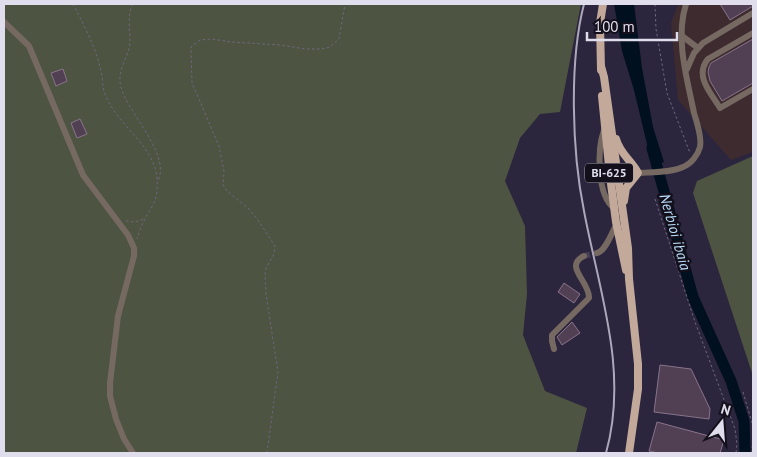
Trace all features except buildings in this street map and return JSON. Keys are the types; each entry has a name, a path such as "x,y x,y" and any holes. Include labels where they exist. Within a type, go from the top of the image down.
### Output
{"main road":[{"name":"BI-625","path":"603,4 600,22 604,130 614,208 624,264 629,279 638,381 629,453"},
{"path":"601,66 628,248 629,279"},
{"path":"606,91 610,99 619,148 632,164 635,176 625,193 630,238 628,248"},
{"path":"603,119 607,129 612,164 617,174 626,180 635,176"},
{"path":"617,222 618,213 614,181 625,164 632,164"}],"street":[{"path":"635,176 683,167 691,162 700,148 686,73 682,36 682,17 686,4"},
{"path":"686,73 690,60 703,43 753,13"},
{"path":"4,22 29,46 82,175 128,235 133,246 134,256 118,316 110,383 110,396 116,419 124,439 133,453"},
{"path":"753,33 708,59 704,64 702,72 702,79 720,108 753,89"},
{"path":"682,36 698,48"},
{"path":"597,253 602,252 606,247 617,222"},
{"path":"554,349 552,335 589,298 590,291 576,270 575,263 584,256"}],"path":[{"path":"74,4 102,72 104,93 116,114 146,149 154,166 157,182"},
{"path":"133,4 130,12 129,51 120,75 120,84 123,93 140,120 158,159 160,174 153,206 144,219 133,246"},
{"path":"266,453 278,372 266,294 265,275 266,268 274,254 275,246 249,209 227,191 223,185 224,171 219,146 192,83 191,47 200,40 212,38 231,42 281,45 305,49 330,47 339,39 345,4"},
{"path":"655,4 656,29 667,93 691,154"},
{"path":"655,199 695,322 735,429 736,453"},
{"path":"115,218 135,222 144,219"},
{"path":"743,392 753,426 752,453"}],"shaded area":[{"path":"678,4 753,4 753,152 731,160 678,100 671,23"}],"green space":[{"path":"4,4 581,4 560,112 540,114 520,138 505,181 525,226 527,294 523,335 545,391 587,408 576,453 4,453"},
{"path":"753,156 753,376 693,193 697,181"}],"water":[{"path":"614,4 634,4 642,68 653,127 664,162 652,165 634,90 622,51"}],"waterway":[{"name":"Nerbioi ibaia","path":"652,148 693,297 731,381 744,421 745,453"}],"tunnel":[{"path":"584,256 597,253"}],"railway":[{"path":"584,4 579,27 574,79 575,135 580,188 604,301 613,361 614,392 612,422 606,453"}]}
